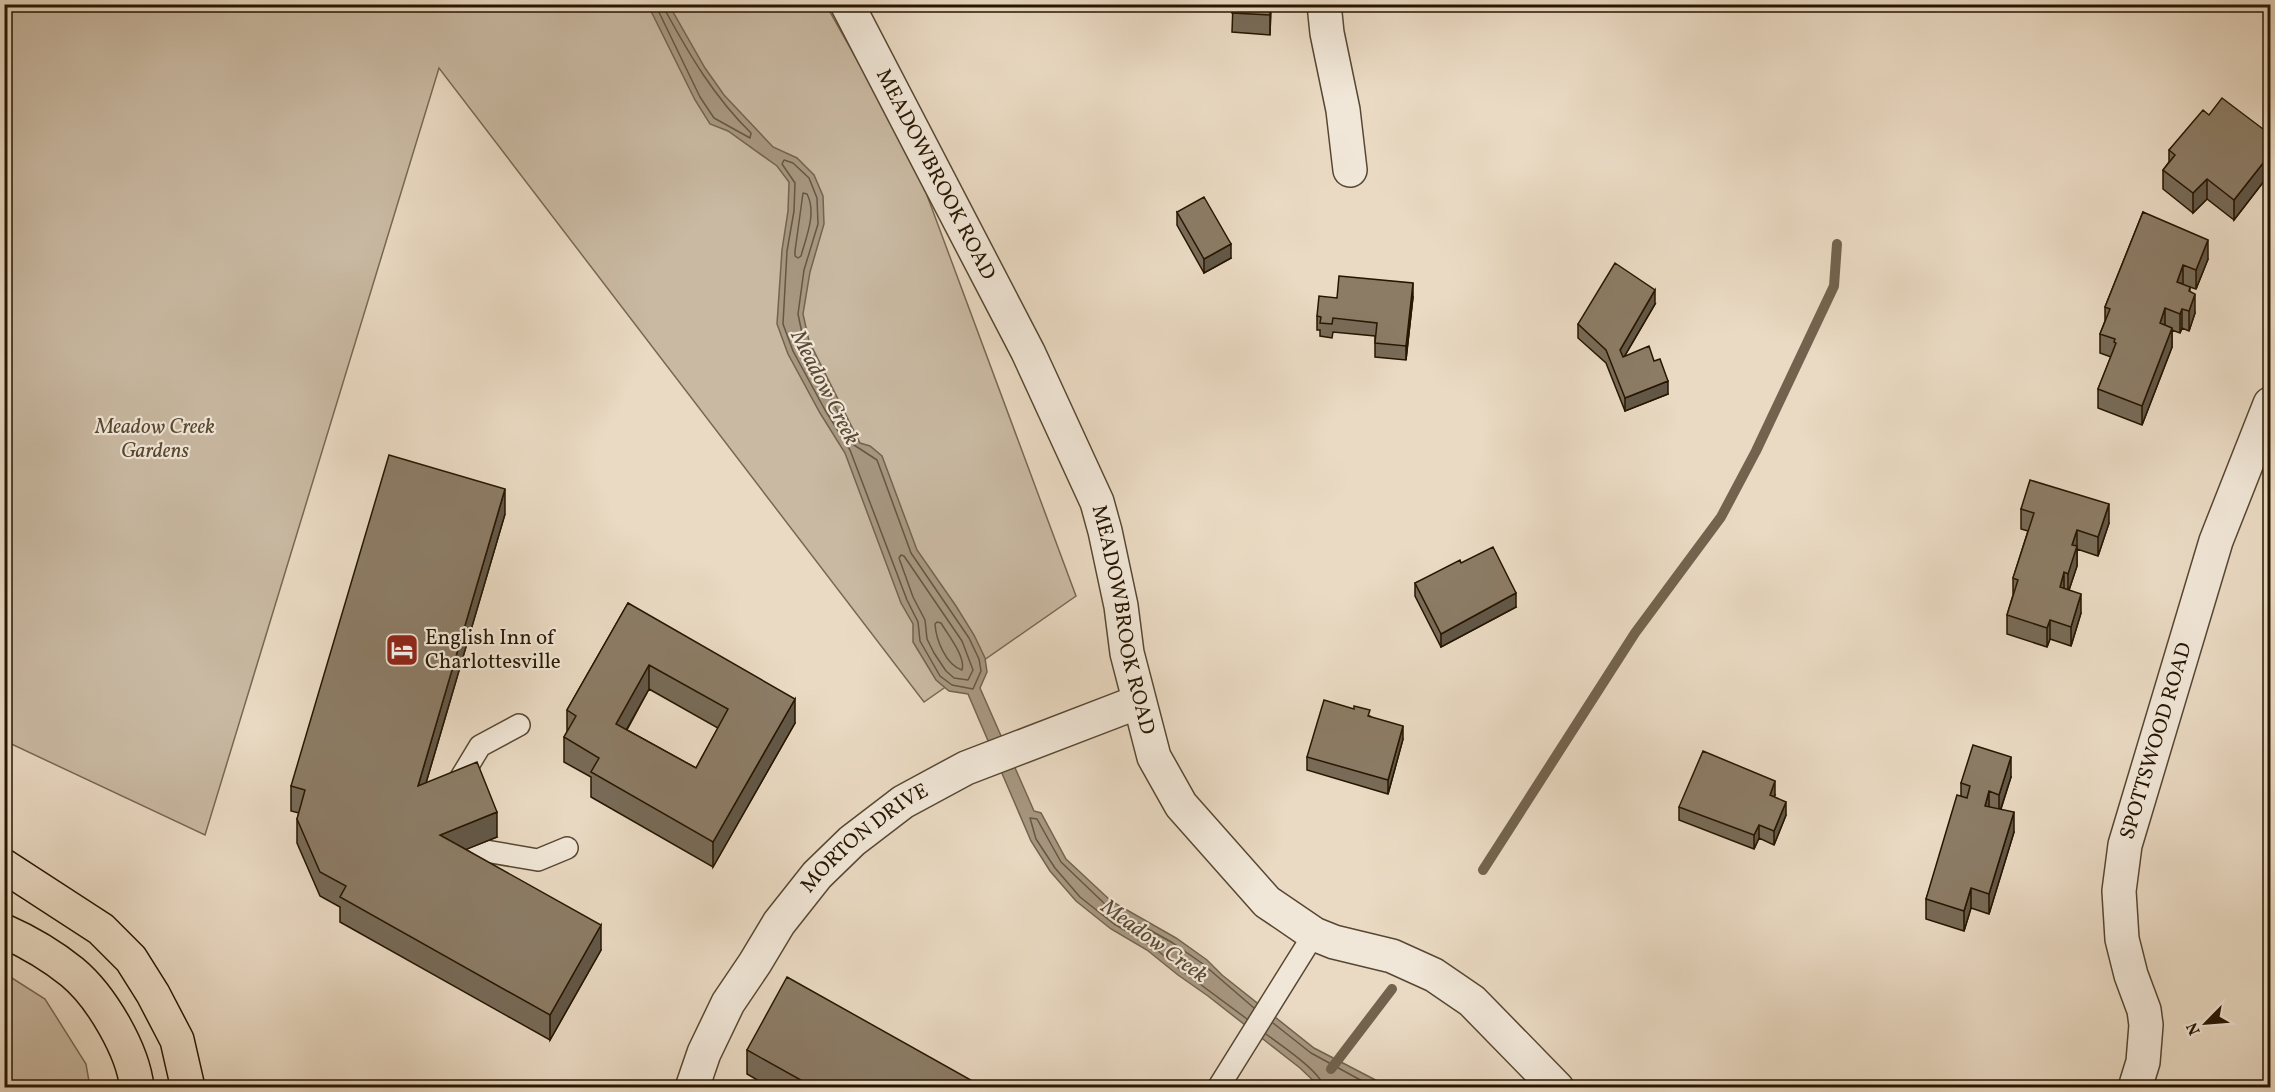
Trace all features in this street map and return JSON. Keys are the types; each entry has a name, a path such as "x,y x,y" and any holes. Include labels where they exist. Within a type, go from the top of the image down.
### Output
{"highway":[{"path":"4,866 101,929 131,959 153,993 177,1040 188,1088"},
{"path":"4,931 36,946 74,973 103,1008 124,1044 137,1088"}],"street":[{"name":"MEADOWBROOK ROAD","path":"847,4 1028,352 1097,502 1108,542 1138,702 1154,757 1181,805 1267,902 1314,934 1334,942 1392,956 1434,975 1472,1001 1557,1088"},
{"path":"1324,4 1343,110 1350,170"},
{"name":"SPOTTSWOOD ROAD","path":"2135,1088 2143,1062 2146,1025 2144,1010 2131,975 2122,939 2119,891 2125,845 2216,541 2271,404"},
{"name":"MORTON DRIVE","path":"692,1088 704,1053 728,1003 779,923 817,875 852,841 903,802 966,768 1138,702"}],"lane":[{"path":"448,799 480,746 519,725"},
{"path":"468,848 538,860 567,848"},
{"path":"1218,1088 1314,934"}],"green space":[{"name":"Meadow Creek Gardens","path":"5,5 826,5 915,163 1076,596 924,702 439,68 205,835 5,741"},
{"path":"4,973 45,999 86,1064 90,1087 5,1087"}],"water":[{"name":"Meadow Creek","path":"648,5 669,5 705,68 724,95 773,147 797,158 814,175 823,196 824,224 810,272 803,314 809,341 860,443 870,446 882,456 917,550 974,635 985,658 987,672 980,688 1034,811 1041,813 1066,859 1111,901 1176,938 1207,960 1222,975 1314,1048 1389,1087 1320,1087 1300,1068 1208,996 1147,950 1111,929 1076,901 1050,871 1031,841 968,694 949,691 936,680 913,642 913,624 901,603 845,453 788,354 777,324 789,182 777,166 728,131 710,124 695,100"}],"building":[{"path":"1233,4 1270,4 1270,15 1232,13"},
{"path":"2222,98 2271,135 2271,153 2234,200 2207,179 2193,193 2163,170 2175,155 2169,150 2203,110 2209,115"},
{"path":"1204,197 1231,244 1204,259 1177,212"},
{"path":"2143,212 2208,240 2196,270 2183,265 2177,282 2190,287 2189,291 2195,294 2189,311 2182,309 2180,314 2165,308 2160,323 2172,328 2142,406 2098,389 2116,343 2115,339 2100,334 2110,309 2105,307"},
{"path":"1615,263 1655,290 1620,350 1623,357 1649,346 1654,361 1660,359 1668,381 1625,398 1606,350 1578,324"},
{"path":"1339,276 1413,283 1406,346 1375,343 1377,323 1333,318 1332,324 1320,323 1321,317 1317,316 1319,296 1337,298"},
{"name":"English Inn of Charlottesville","path":"389,455 505,489 418,786 477,762 497,812 440,835 601,925 550,1015 340,897 346,886 320,872 297,819 305,790 291,786"},
{"path":"2030,480 2109,504 2098,537 2077,530 2072,545 2077,546 2068,574 2064,572 2060,587 2081,594 2071,627 2050,620 2047,628 2007,615 2018,580 2013,578 2034,513 2021,509"},
{"path":"1493,547 1516,593 1441,634 1415,583 1460,560 1461,563"},
{"path":"628,603 795,699 713,842 591,772 599,758 564,737 576,716 567,710","holes":["649,665 728,709 696,768 616,724"]},
{"path":"1324,700 1354,709 1354,706 1370,710 1368,716 1403,726 1388,780 1307,757"},
{"path":"1973,745 2011,757 1999,795 1989,791 1985,806 2014,812 1989,894 1971,888 1964,911 1926,899 1957,795 1967,798 1970,786 1961,783"},
{"path":"1703,751 1775,781 1770,795 1786,802 1774,831 1759,825 1754,835 1679,807"},
{"path":"787,977 985,1088 815,1088 747,1050"}],"waterway":[{"path":"1483,870 1635,633 1721,517 1756,451 1834,286 1837,244"},
{"path":"1331,1069 1392,989"}],"place":[{"name":"English Inn of Charlottesville","path":"402,650"}]}
